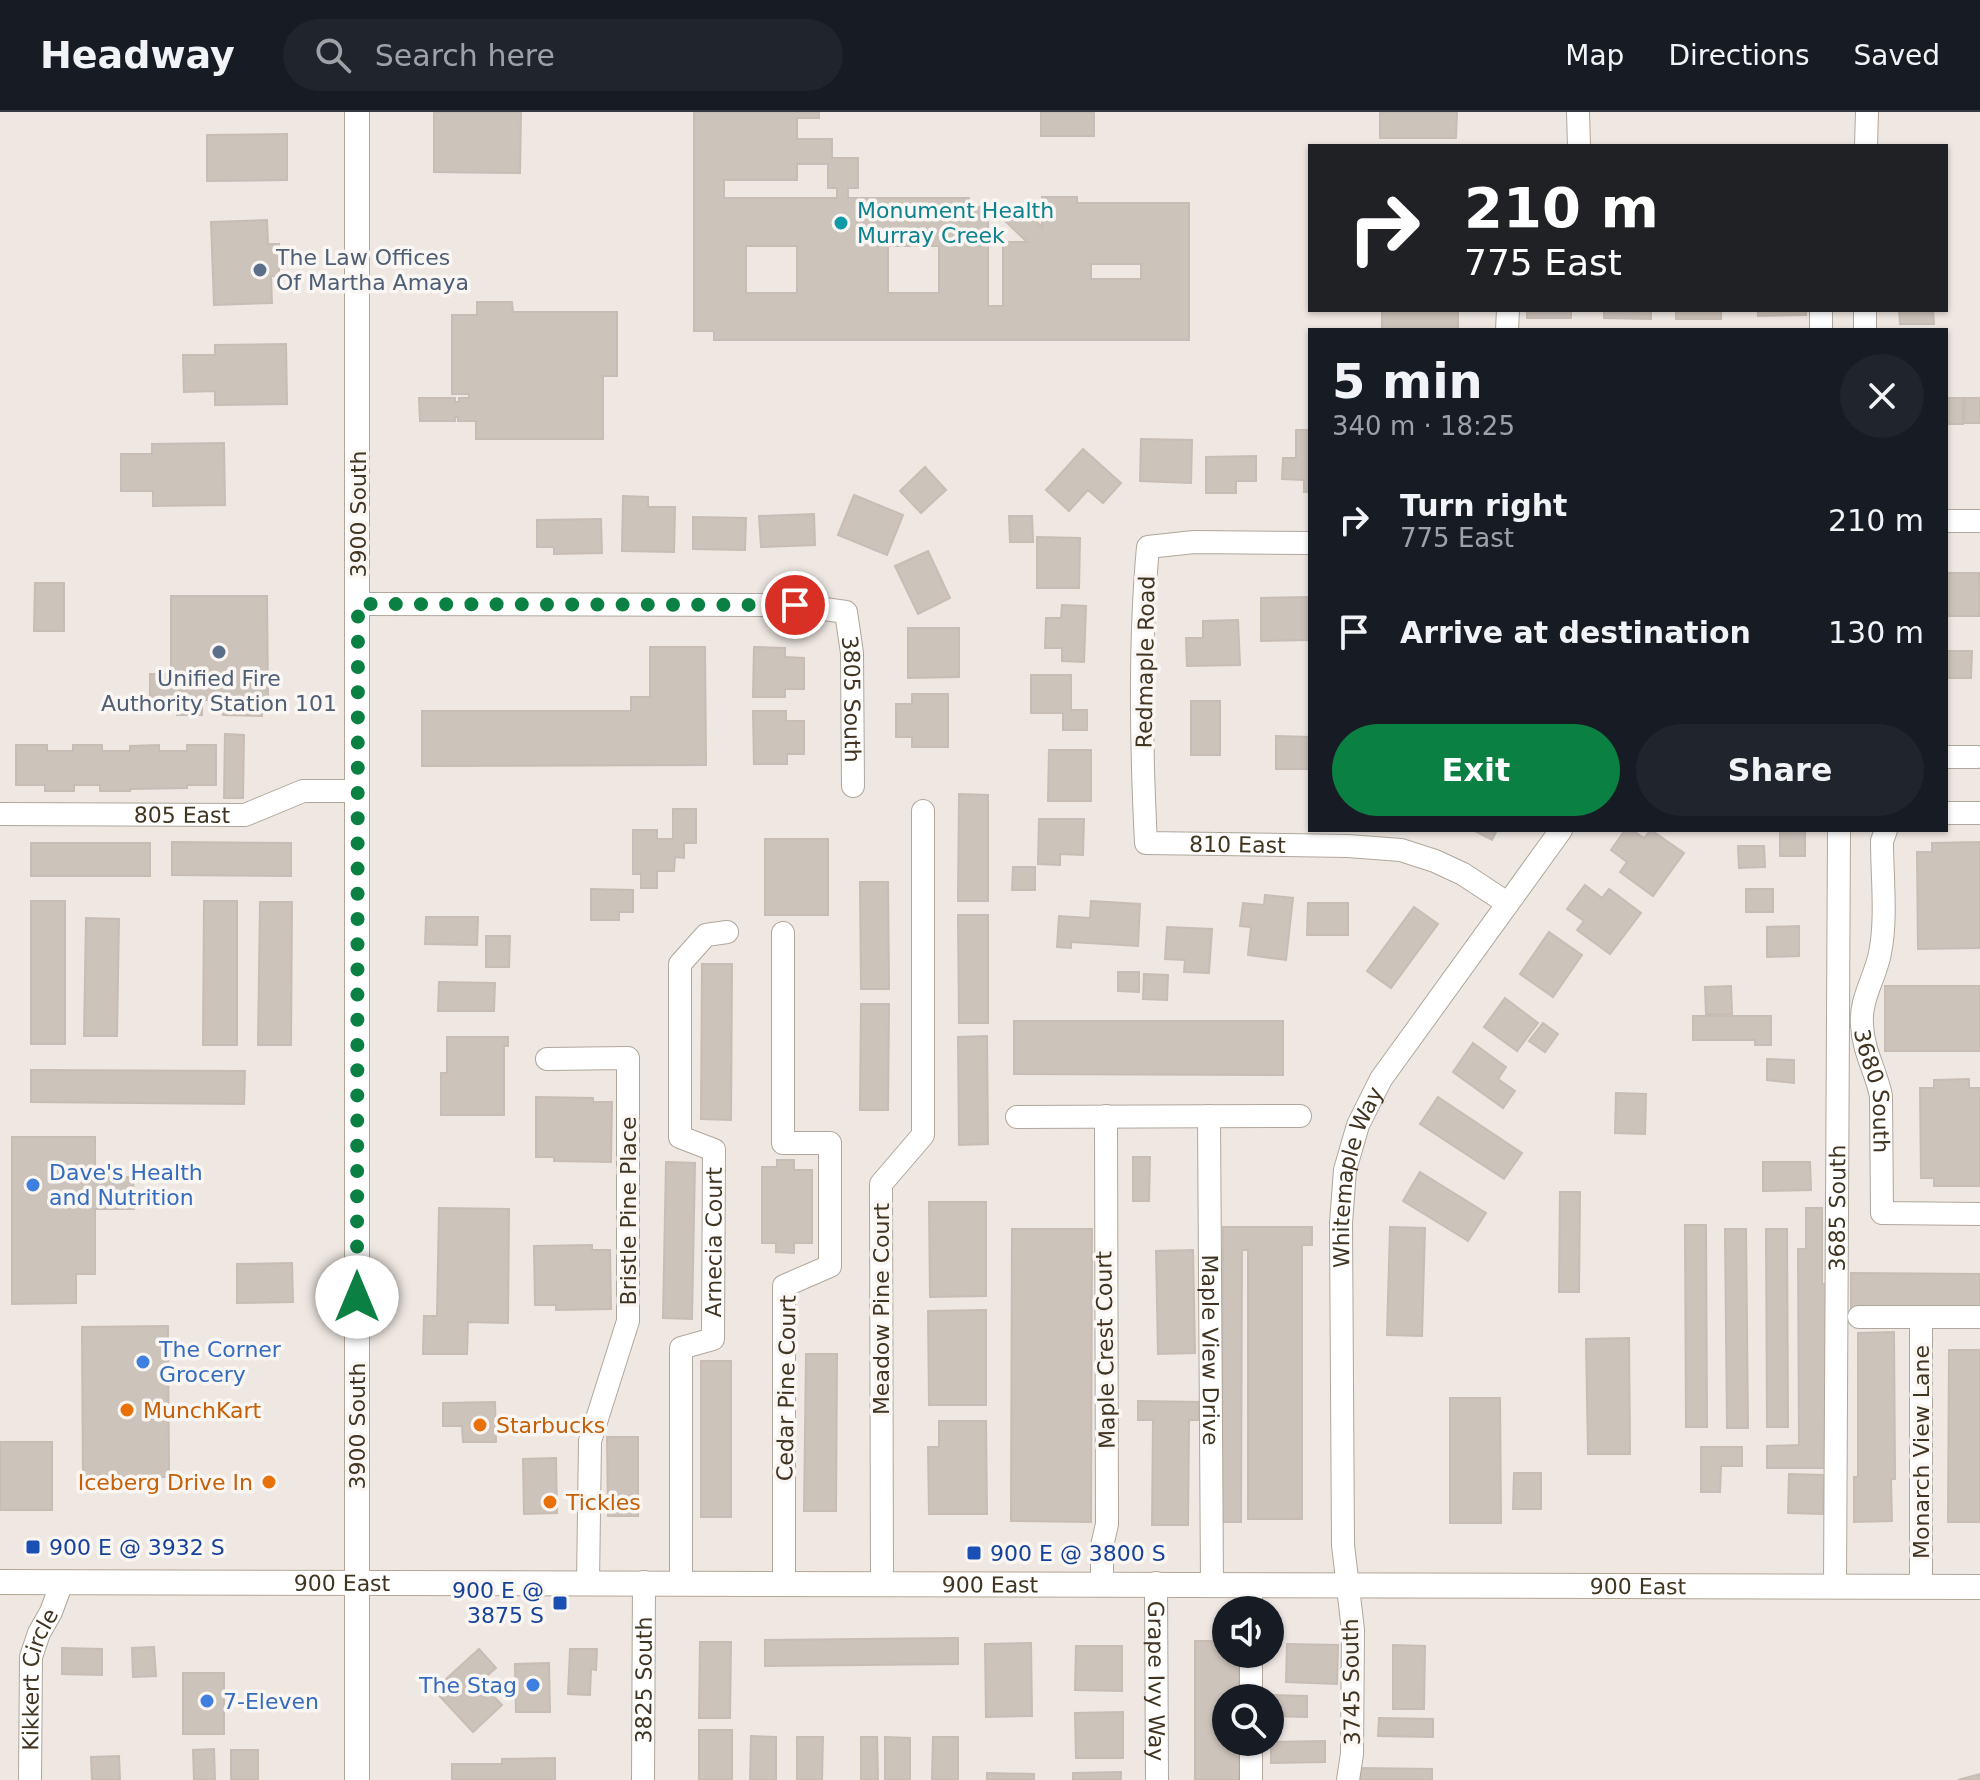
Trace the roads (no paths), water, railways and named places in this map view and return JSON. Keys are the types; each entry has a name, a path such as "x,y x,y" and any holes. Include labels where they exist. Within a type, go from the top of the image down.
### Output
{"main road":[{"name":"3900 South","path":"357,112 357,1780"},
{"name":"900 East","path":"0,1582 1980,1587"}],"street":[{"path":"1578,112 1579,144"},
{"path":"1866,144 1867,112"},
{"path":"1948,521 1980,521"},
{"name":"Redmaple Road","path":"1146,843 1143,792 1144,607 1148,547 1194,542 1308,543"},
{"name":"3805 South","path":"358,604 795,605 846,612 852,653 853,786"},
{"path":"1948,757 1977,757"},
{"name":"805 East","path":"0,814 245,815 303,791 358,791"},
{"name":"Meadow Pine Court","path":"882,1583 881,1184 923,1135 923,811"},
{"path":"1948,813 1980,813"},
{"name":"Whitemaple Way","path":"1347,1585 1343,1545 1341,1239 1345,1170 1358,1125 1381,1079 1560,832"},
{"name":"3685 South","path":"1835,1586 1839,832"},
{"name":"3680 South","path":"1885,832 1882,841 1881,948 1864,996 1861,1022 1864,1047 1878,1077 1881,1096 1882,1213 1980,1214"},
{"name":"810 East","path":"1146,843 1348,846 1401,850 1463,874 1507,903"},
{"name":"Arnecia Court","path":"681,1582 681,1348 713,1339 714,1150 680,1137 680,964 706,935 727,932"},
{"name":"Cedar Pine Court","path":"783,933 783,1143 830,1143 830,1266 784,1286 784,1582"},
{"name":"Bristle Pine Place","path":"547,1059 628,1058 628,1321 590,1441 588,1582"},
{"name":"Maple Crest Court","path":"1102,1583 1102,1546 1107,1524 1106,1116"},
{"name":"Maple View Drive","path":"1209,1116 1212,1584"},
{"path":"1017,1117 1300,1116"},
{"name":"Monarch View Lane","path":"1859,1317 1980,1317"},
{"name":"Monarch View Lane","path":"1921,1317 1921,1587"},
{"name":"Kikkert Circle","path":"30,1780 31,1657 62,1582"},
{"name":"3825 South","path":"643,1780 644,1582"},
{"name":"Grape Ivy Way","path":"1156,1583 1157,1780"},
{"path":"1251,1585 1251,1596"},
{"name":"3745 South","path":"1347,1585 1353,1630 1352,1754 1348,1780"},
{"path":"1251,1756 1251,1780"}],"place":[{"name":"Monument Health Murray Creek","path":"841,223"},
{"name":"The Law Offices Of Martha Amaya","path":"260,270"},
{"name":"Unified Fire Authority Station 101","path":"219,652"},
{"name":"Dave's Health and Nutrition","path":"33,1185"},
{"name":"The Corner Grocery","path":"143,1362"},
{"name":"MunchKart","path":"127,1410"},
{"name":"Starbucks","path":"480,1425"},
{"name":"Iceberg Drive In","path":"269,1482"},
{"name":"Tickles","path":"550,1502"},
{"name":"900 E @ 3932 S","path":"33,1547"},
{"name":"900 E @ 3800 S","path":"974,1553"},
{"name":"900 E @ 3875 S","path":"560,1603"},
{"name":"The Stag","path":"533,1685"},
{"name":"7-Eleven","path":"207,1701"}]}
